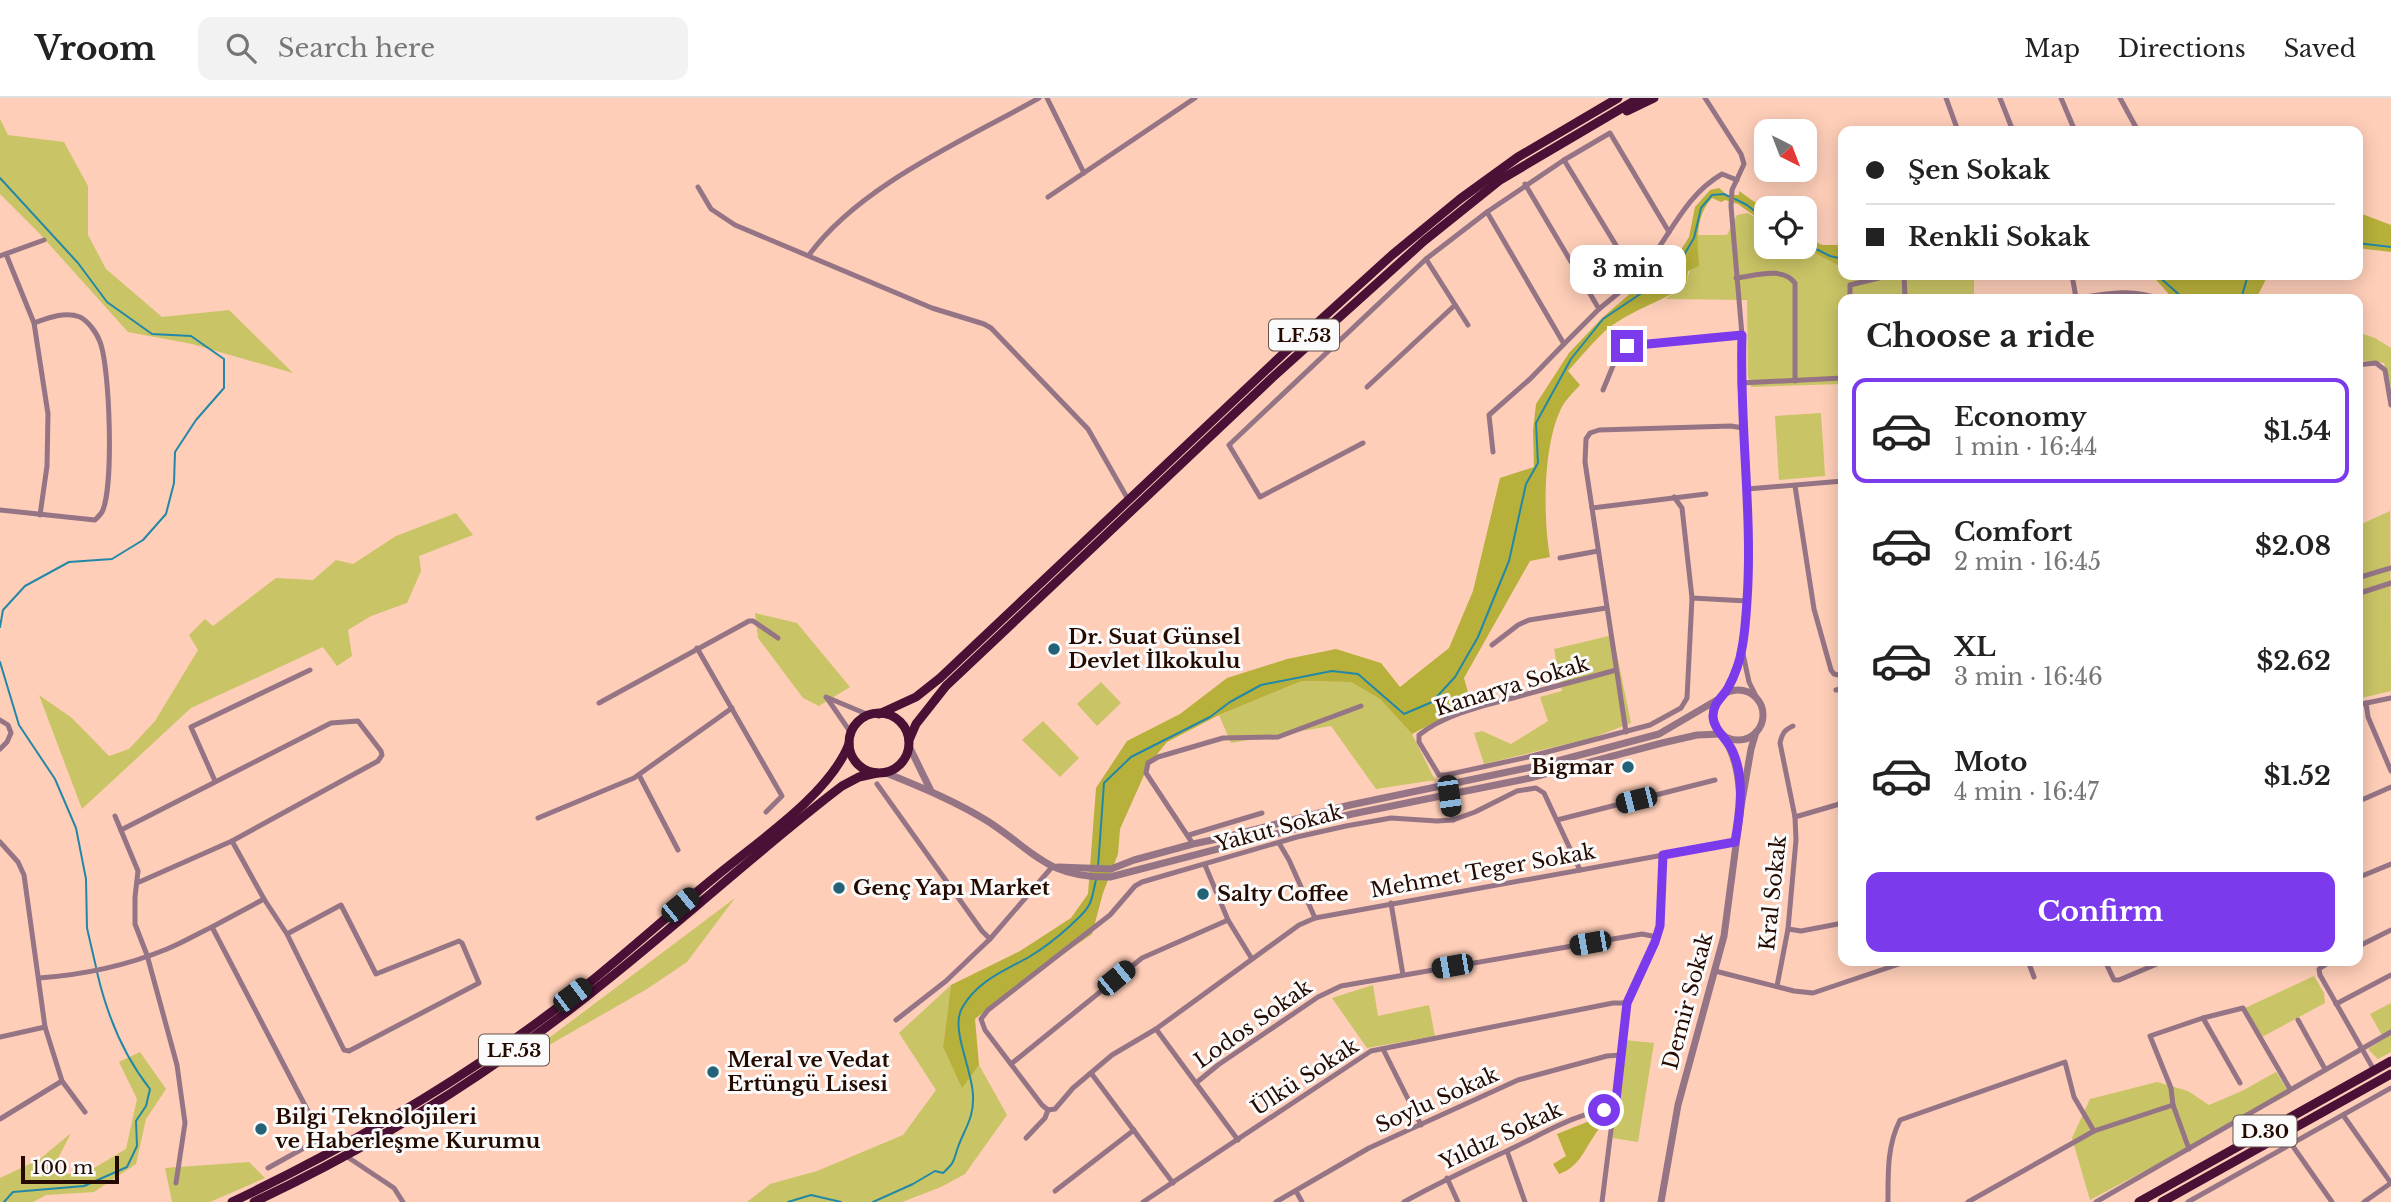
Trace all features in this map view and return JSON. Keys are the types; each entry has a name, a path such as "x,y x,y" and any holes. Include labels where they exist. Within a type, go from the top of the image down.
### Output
{"highway":[{"name":"LF.53","path":"232,1202 353,1141 442,1087 588,984 819,789 840,765 851,733 861,719 916,697 940,678 1283,354 1436,218 1518,157 1618,98"},
{"name":"LF.53","path":"254,1202 345,1156 427,1108 518,1047 597,989 842,786 859,777 881,773 902,763 916,724 946,686 1378,281 1500,180 1639,98"},
{"path":"1500,180 1654,98"},
{"path":"874,714 895,718 906,732 909,743"},
{"path":"849,744 852,757 858,765 867,771 881,773"},
{"name":"D.30","path":"2139,1202 2391,1061"},
{"name":"D.30","path":"2162,1202 2391,1074"}],"street":[{"path":"809,255 821,239 882,187 1040,98"},
{"path":"1047,98 1084,173"},
{"path":"1048,197 1195,98"},
{"path":"1705,98 1741,154 1744,164 1732,190 1731,206 1742,335 1740,383 1747,489 1747,601 1742,649 1727,689 1713,714 1714,722 1723,734"},
{"path":"1946,98 1956,126"},
{"path":"2000,98 2011,126"},
{"path":"2060,98 2072,126"},
{"path":"2120,98 2135,126"},
{"path":"1363,443 1260,497 1229,445 1426,259 1525,184 1610,133 1669,232"},
{"path":"1564,160 1636,278"},
{"path":"1493,452 1489,415 1530,379 1599,309 1636,278 1682,209 1708,182 1721,174 1737,180"},
{"path":"1525,184 1599,309"},
{"path":"698,187 711,209 735,225 932,308 991,328 1088,429 1129,501"},
{"path":"1487,212 1564,344"},
{"path":"40,515 47,466 48,414 33,323 3,255 44,240"},
{"path":"1426,259 1468,325"},
{"path":"1737,278 1778,273 1789,275 1796,283 1795,381"},
{"path":"1850,294 1850,285 1870,280"},
{"path":"2118,294 2148,294"},
{"path":"1367,387 1455,305"},
{"path":"0,510 95,520 103,511 108,468 109,419 105,366 100,341 93,329 81,318 67,314 33,323"},
{"path":"1603,390 1615,361 1627,346 1742,335"},
{"path":"2363,364 2376,363 2385,370 2391,405"},
{"path":"1740,383 1838,378"},
{"path":"1626,732 1585,462 1586,439 1590,433 1599,430 1731,426 1743,428"},
{"path":"1747,489 1838,482"},
{"path":"1795,486 1814,609 1834,674 1838,675"},
{"path":"1592,508 1706,494"},
{"path":"1598,750 1596,740 1650,725 1685,704 1692,598 1682,508 1674,497"},
{"path":"1560,558 1598,551"},
{"path":"2363,576 2391,568"},
{"path":"2363,592 2391,583"},
{"path":"1692,598 1747,601"},
{"path":"1492,645 1529,620 1606,608"},
{"path":"599,704 748,621 753,621 778,638"},
{"path":"697,648 782,796 766,811"},
{"path":"881,773 931,791 989,822 1021,848 1052,867 1083,873 1110,873 1352,814 1530,778 1697,735 1723,734 1737,740 1744,739 1761,726 1763,711 1749,682 1742,649"},
{"path":"215,781 191,727 310,670"},
{"name":"Kanarya Sokak","path":"1596,740 1439,775 1419,742 1419,735 1450,718 1491,704 1616,670"},
{"path":"1110,873 1134,860 1193,844 1350,805 1448,786 1659,734 1729,691 1744,690 1757,698"},
{"path":"851,733 826,697 874,714"},
{"path":"2363,704 2391,698"},
{"path":"2366,703 2368,717 2391,771"},
{"path":"1193,844 1146,773 1148,763 1158,757 1223,738 1279,737 1361,706"},
{"path":"538,818 639,775 732,708"},
{"path":"0,720 8,725 11,733 0,750"},
{"path":"121,830 331,723 358,721 381,751 378,761 232,841 136,883"},
{"name":"Kral Sokak","path":"1777,986 1788,929 1796,840 1795,817 1780,743 1786,730 1793,726"},
{"name":"Demir Sokak","path":"1661,1202 1678,1105 1715,971 1727,912 1735,842 1756,732"},
{"name":"Demir Sokak","path":"1723,734 1737,765 1741,807"},
{"path":"909,743 931,791"},
{"path":"639,775 678,850"},
{"path":"1557,821 1715,780"},
{"path":"877,784 990,939"},
{"path":"1448,786 1453,820"},
{"path":"2363,799 2391,787"},
{"name":"Yakut Sokak","path":"1011,1065 985,1030 981,1019 988,1010 1110,915 1138,884 1334,829 1391,818 1453,820 1511,793 1532,788 1544,793 1580,870"},
{"path":"1795,817 1838,804"},
{"path":"1189,835 1262,813"},
{"path":"114,816 138,871 135,924 147,955 177,1065 185,1123 176,1183"},
{"path":"232,841 264,899 287,933 342,1048 346,1051 480,983 459,941 376,974 341,905 287,933"},
{"path":"0,842 18,862 24,875 44,1027 62,1081 85,1112"},
{"name":"Mehmet Teger Sokak","path":"1026,1138 1045,1118 1048,1110 1055,1109 1069,1091 1118,1051 1156,1029 1299,925 1315,918 1735,842"},
{"path":"1279,844 1315,918"},
{"path":"1602,1202 1627,1003 1657,937 1661,919 1663,855"},
{"path":"2363,876 2391,864"},
{"path":"1205,865 1228,920 1252,959"},
{"path":"896,1020 946,981 990,939 1052,867"},
{"path":"39,978 114,965 167,950 264,899"},
{"path":"1391,904 1403,975"},
{"path":"1048,1110 1011,1065 1142,958 1228,920"},
{"path":"1788,929 1801,931 1838,924"},
{"path":"212,927 322,1138 268,1168"},
{"path":"2363,944 2391,930"},
{"name":"Lodos Sokak","path":"1196,1083 1218,1065 1329,990 1642,934 1657,937"},
{"path":"1715,971 1794,991 1813,993 1893,966"},
{"path":"2030,966 2034,977"},
{"path":"2107,966 2114,980 2152,966"},
{"path":"2324,966 2319,969 2320,975 2374,1070"},
{"path":"2336,1004 2391,975"},
{"name":"Ülkü Sokak","path":"1143,1202 1371,1051 1613,1003 1627,1003"},
{"path":"2189,1149 2173,1105 2171,1087 2150,1037 2203,1018 2243,1008 2290,1089"},
{"path":"2203,1018 2240,1083"},
{"path":"2298,1020 2325,1069"},
{"path":"0,1037 44,1027"},
{"path":"1156,1029 1238,1140"},
{"path":"2096,1202 2391,1032"},
{"path":"1383,1049 1421,1125"},
{"name":"Soylu Sokak","path":"1276,1202 1369,1148 1525,1077 1607,1056 1621,1055"},
{"path":"1888,1202 1888,1161 1892,1137 1900,1120 1990,1087 2065,1062 2074,1097 2094,1131"},
{"path":"1091,1073 1173,1182"},
{"path":"0,1119 62,1081"},
{"path":"2189,1202 2391,1088"},
{"path":"1968,1202 2094,1131 2173,1105"},
{"name":"Yıldız Sokak","path":"1404,1202 1447,1178 1568,1122 1615,1109"},
{"path":"2343,1115 2391,1183 2364,1202"},
{"path":"1055,1191 1134,1130"},
{"path":"2292,1145 2332,1202"},
{"path":"1507,1151 1525,1202"},
{"path":"345,1156 394,1188 403,1202"},
{"path":"1447,1178 1458,1202"},
{"path":"1296,1191 1302,1202"}],"shaded area":[{"path":"0,119 8,135 64,142 88,186 88,235 106,269 162,317 229,310 293,373 192,344 128,332 0,194"},
{"path":"1719,188 1727,195 1739,195 1739,191 1754,202 1754,215 1738,204 1712,198 1700,221 1699,266 1688,271 1686,286 1614,324 1568,371 1580,385 1562,407 1550,444 1546,523 1550,557 1530,561 1464,678 1471,703 1412,734 1380,699 1351,682 1302,681 1219,715 1167,742 1149,764 1120,829 1118,854 1103,893 1092,934 1011,990 975,1019 979,1065 962,1088 943,1047 951,985 1020,951 1071,918 1088,894 1096,788 1127,741 1180,714 1227,678 1287,659 1336,649 1381,663 1400,687 1449,648 1473,591 1500,478 1534,467 1533,430 1536,404 1569,353 1603,317 1681,250 1689,237 1695,207 1710,190"},
{"path":"1748,213 1754,217 1754,259 1817,259 1817,254 1838,265 1838,280 1974,280 1974,294 1838,294 1838,384 1751,387 1748,376 1747,300 1665,299 1686,286 1698,235 1727,235 1737,215"},
{"path":"2363,214 2391,225 2391,252 2363,249"},
{"path":"1817,242 1838,245 1838,265 1817,254"},
{"path":"2156,280 2266,280 2258,294 2169,294"},
{"path":"2363,334 2391,348 2391,387 2384,363 2363,361"},
{"path":"1821,413 1825,476 1779,480 1775,416"},
{"path":"2390,511 2391,691 2363,698 2363,523"},
{"path":"456,513 473,535 419,556 421,571 407,603 371,616 348,630 352,656 337,666 323,647 191,708 82,809 39,695 72,718 109,756 129,749 155,721 198,650 189,635 205,619 213,626 276,578 313,580 336,560 353,564 396,536"},
{"path":"755,613 797,623 850,687 819,706 803,698 758,638"},
{"path":"1613,635 1631,723 1592,738 1484,764 1474,733 1482,731 1511,744 1548,721 1540,697 1562,691 1554,649"},
{"path":"1302,681 1351,682 1380,699 1412,734 1435,780 1376,789 1331,726 1231,743 1219,715"},
{"path":"1101,682 1121,703 1097,726 1077,704"},
{"path":"1043,721 1079,758 1060,777 1022,740"},
{"path":"735,898 687,962 647,989 509,1068"},
{"path":"2314,976 2324,993 2325,1003 2260,1038 2243,1009"},
{"path":"951,985 943,1047 962,1087 979,1065 1007,1115 965,1174 941,1187 902,1202 747,1202 770,1184 817,1171 903,1135 936,1090 899,1033"},
{"path":"1373,985 1378,1016 1429,1005 1435,1036 1367,1048 1332,998"},
{"path":"2391,1003 2391,1052 2378,1059 2368,1049 2384,1039 2370,1014"},
{"path":"1624,1040 1654,1043 1638,1142 1612,1138"},
{"path":"140,1052 166,1089 146,1119 136,1164 94,1192 46,1195 33,1202 0,1202 0,1178 40,1159 71,1133 50,1174 84,1174 126,1149 137,1099 119,1062"},
{"path":"2276,1072 2290,1094 2090,1200 2072,1138 2090,1099 2157,1082 2188,1091 2209,1105"},
{"path":"1602,1116 1608,1117 1580,1158 1559,1174 1553,1164 1566,1156 1557,1134"},
{"path":"249,1162 265,1178 210,1202 172,1202 165,1168"}],"waterway":[{"path":"0,178 78,263 107,302 152,334 191,336 224,359 224,388 196,420 175,452 174,483 166,514 143,540 112,559 69,562 25,586 3,610 0,627"},
{"path":"1098,867 1104,783 1131,757 1210,717 1261,685 1332,671 1358,674 1404,714 1432,702 1455,677 1478,637 1509,561 1526,484 1538,463 1536,423 1571,359 1603,319 1658,282 1681,260 1694,238 1701,208 1712,195 1724,194 1730,197"},
{"path":"1735,199 1754,211"},
{"path":"2363,244 2391,247"},
{"path":"1817,250 1838,258"},
{"path":"2163,280 2178,294"},
{"path":"2242,294 2247,280"},
{"path":"0,662 19,725 55,779 76,828 86,879 87,928 96,967"},
{"path":"873,1202 935,1171 943,1173 952,1163 971,1117 973,1104 972,1086 960,1038 959,1017 962,1008 983,984 1040,950 1078,918 1090,902 1096,880"},
{"path":"4,1202 13,1192 84,1186 127,1167 137,1146 136,1121 146,1106 150,1089 117,1034 97,972"},
{"path":"788,1202 811,1195 841,1202"}],"place":[{"name":"Dr. Suat Günsel Devlet İlkokulu","path":"1054,649"},
{"name":"Bigmar","path":"1628,767"},
{"name":"Genç Yapı Market","path":"839,888"},
{"name":"Salty Coffee","path":"1203,894"},
{"name":"Meral ve Vedat Ertüngü Lisesi","path":"713,1072"},
{"name":"Bilgi Teknolojileri ve Haberleşme Kurumu","path":"261,1129"}],"route":[{"path":"1604,1110 1615,1109 1627,1003 1660,926 1663,855 1735,842 1741,807 1734,754 1717,729 1713,714 1717,701 1727,689 1742,649 1747,601 1747,489 1740,383 1742,335 1627,346"}]}
